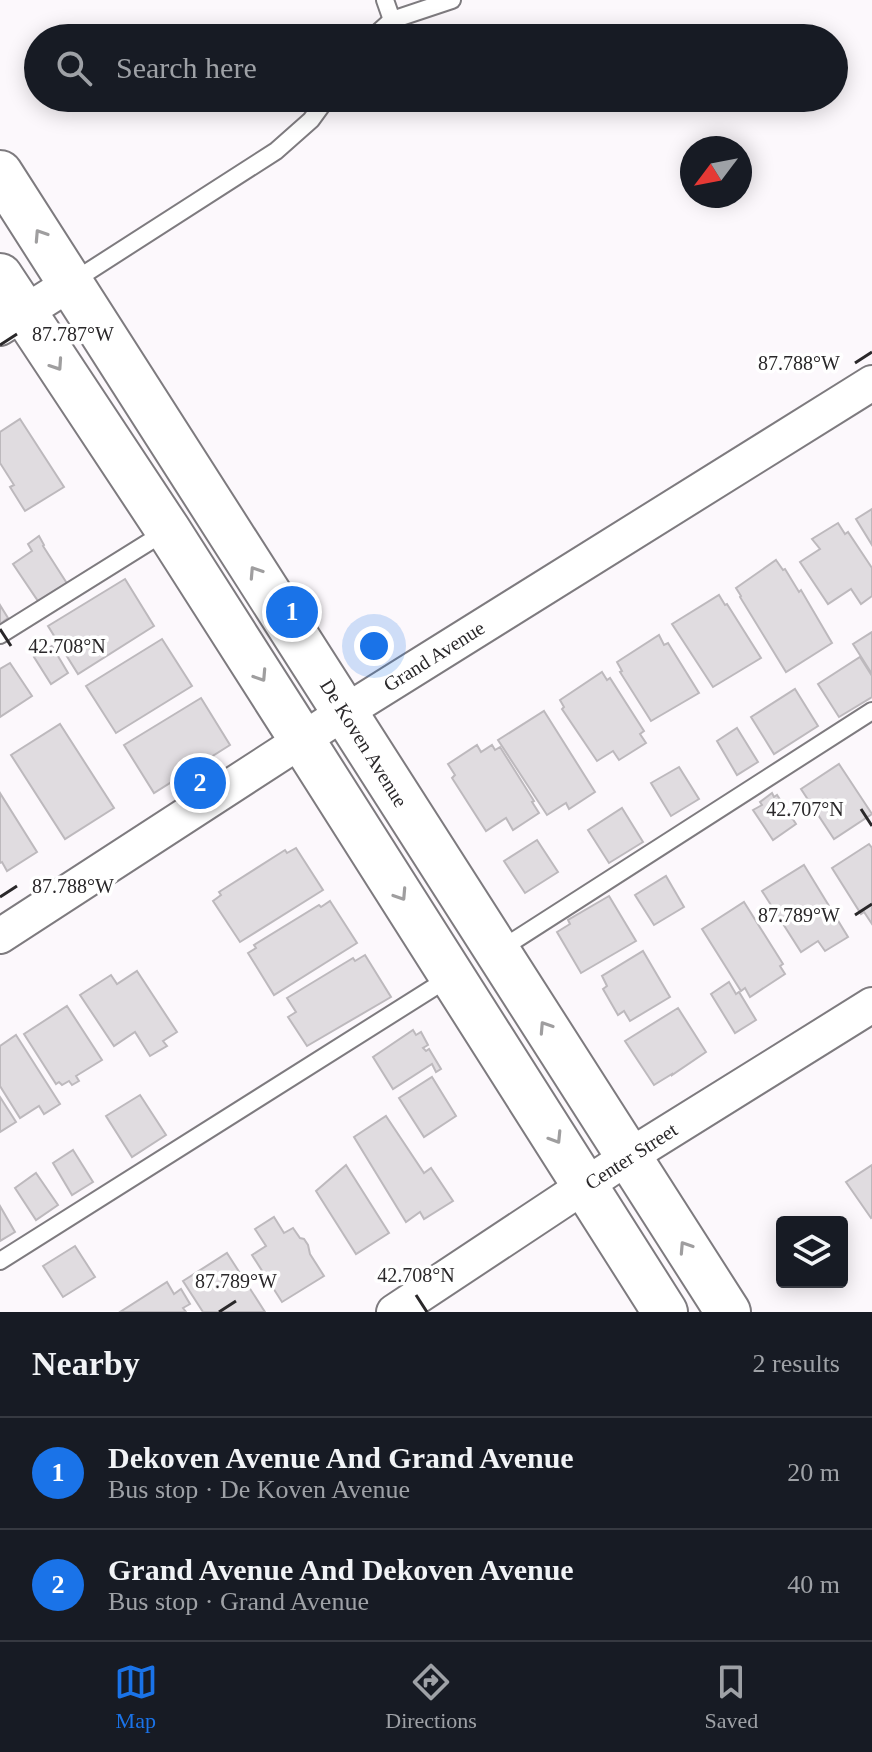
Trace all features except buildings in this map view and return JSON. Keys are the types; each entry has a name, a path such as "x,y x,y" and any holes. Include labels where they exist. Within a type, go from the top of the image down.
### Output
{"street":[{"name":"De Koven Avenue","path":"0,173 728,1312"},
{"path":"0,276 12,320 168,530 665,1312"},
{"path":"12,320 71,283"},
{"name":"Grand Avenue","path":"0,936 345,712 872,383"},
{"name":"Center Street","path":"394,1312 628,1157 872,1005"}],"lane":[{"path":"385,0 392,20"},
{"path":"388,24 452,0"},
{"path":"71,283 276,151 317,112"},
{"path":"0,635 168,530"},
{"path":"497,952 872,711"},
{"path":"0,1261 453,976"}],"place":[{"name":"Dekoven Avenue And Grand Avenue","path":"292,612"},
{"name":"Grand Avenue And Dekoven Avenue","path":"200,783"}]}
